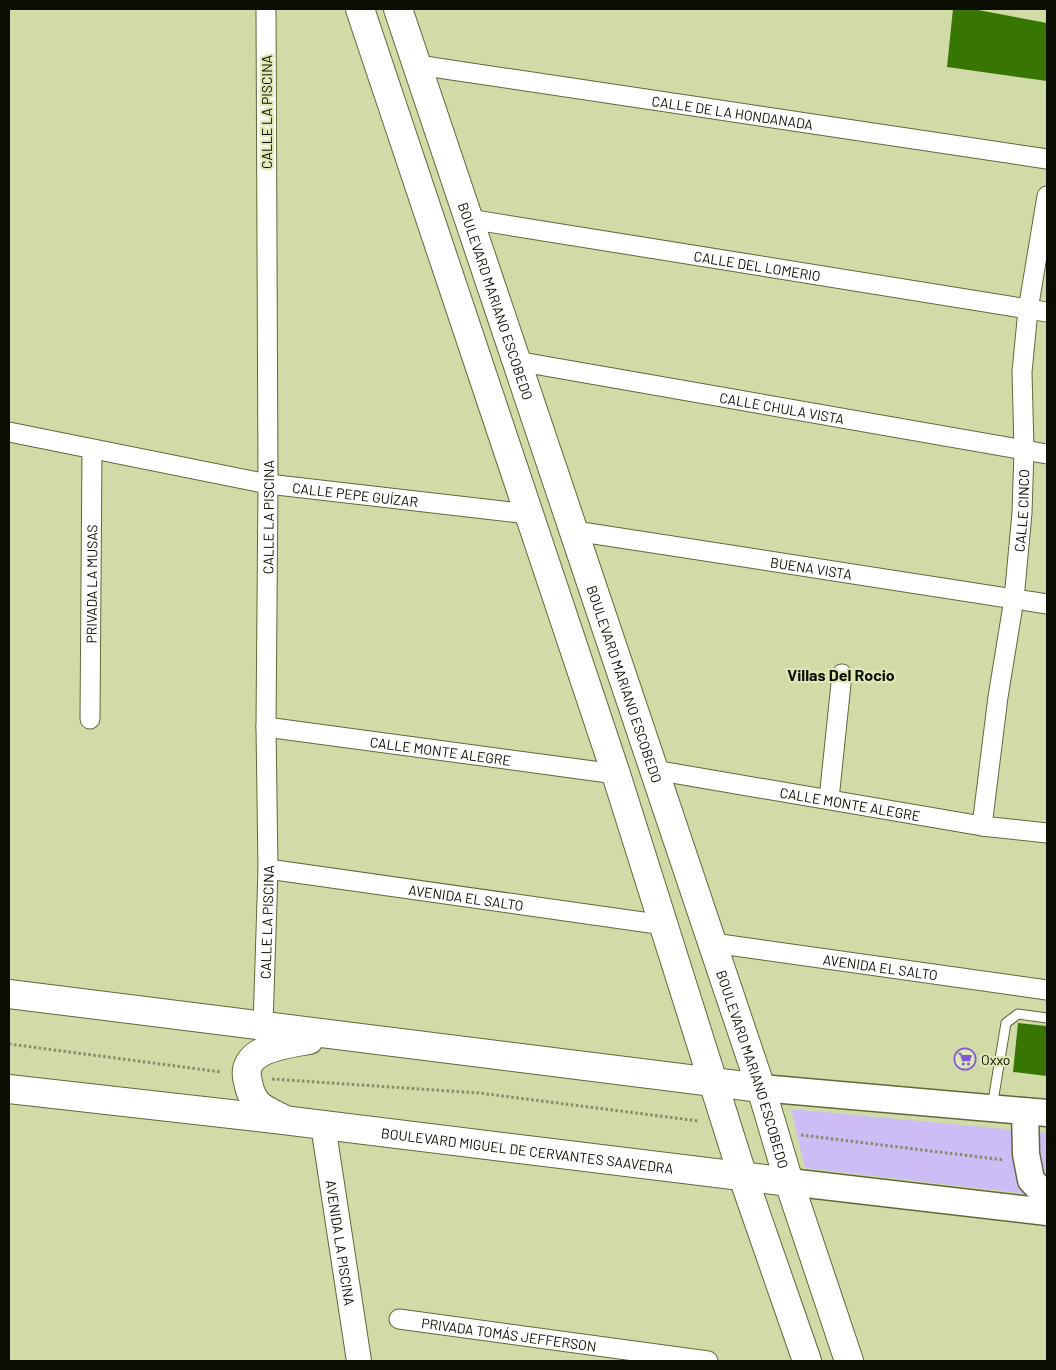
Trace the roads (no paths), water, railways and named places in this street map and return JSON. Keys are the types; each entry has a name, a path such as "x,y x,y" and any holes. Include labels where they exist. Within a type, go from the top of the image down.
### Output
{"main road":[{"path":"360,9 616,774 743,1177 807,1361"},
{"name":"BOULEVARD MARIANO ESCOBEDO","path":"398,9 713,943 761,1088 789,1182 849,1361"},
{"path":"9,994 761,1088 1036,1112 1028,1163 1031,1180 1047,1197"},
{"path":"283,1120 257,1103 246,1076 249,1064 259,1054 273,1046 343,1036"},
{"name":"BOULEVARD MIGUEL DE CERVANTES SAAVEDRA","path":"9,1089 1047,1212"}],"street":[{"name":"CALLE LA PISCINA","path":"263,1026 268,869 266,728 268,484 264,9"},
{"name":"CALLE DE LA HONDANADA","path":"418,65 1047,159"},
{"name":"CALLE CINCO","path":"982,826 998,697 1014,599 1022,512 1024,450 1022,372 1028,310 1047,196"},
{"name":"CALLE DEL LOMERIO","path":"469,219 1047,312"},
{"name":"CALLE CHULA VISTA","path":"516,361 1047,454"},
{"name":"CALLE PEPE GUÍZAR","path":"9,432 268,484 528,514"},
{"name":"PRIVADA LA MUSAS","path":"90,719 92,449"},
{"name":"BUENA VISTA","path":"574,531 1047,604"},
{"path":"829,799 842,674"},
{"name":"CALLE MONTE ALEGRE","path":"266,728 616,774"},
{"name":"CALLE MONTE ALEGRE","path":"654,770 982,826 1047,834"},
{"name":"AVENIDA EL SALTO","path":"268,869 664,925"},
{"name":"AVENIDA EL SALTO","path":"713,943 1047,990"},
{"name":"AVENIDA LA PISCINA","path":"324,1125 358,1361"},
{"name":"PRIVADA TOMÁS JEFFERSON","path":"399,1319 708,1361"}],"lane":[{"path":"992,1108 1006,1023 1018,1014 1047,1018"}],"place":[{"name":"Oxxo","path":"965,1059"}],"district":[{"name":"Villas Del Rocio","path":"841,674"}]}
